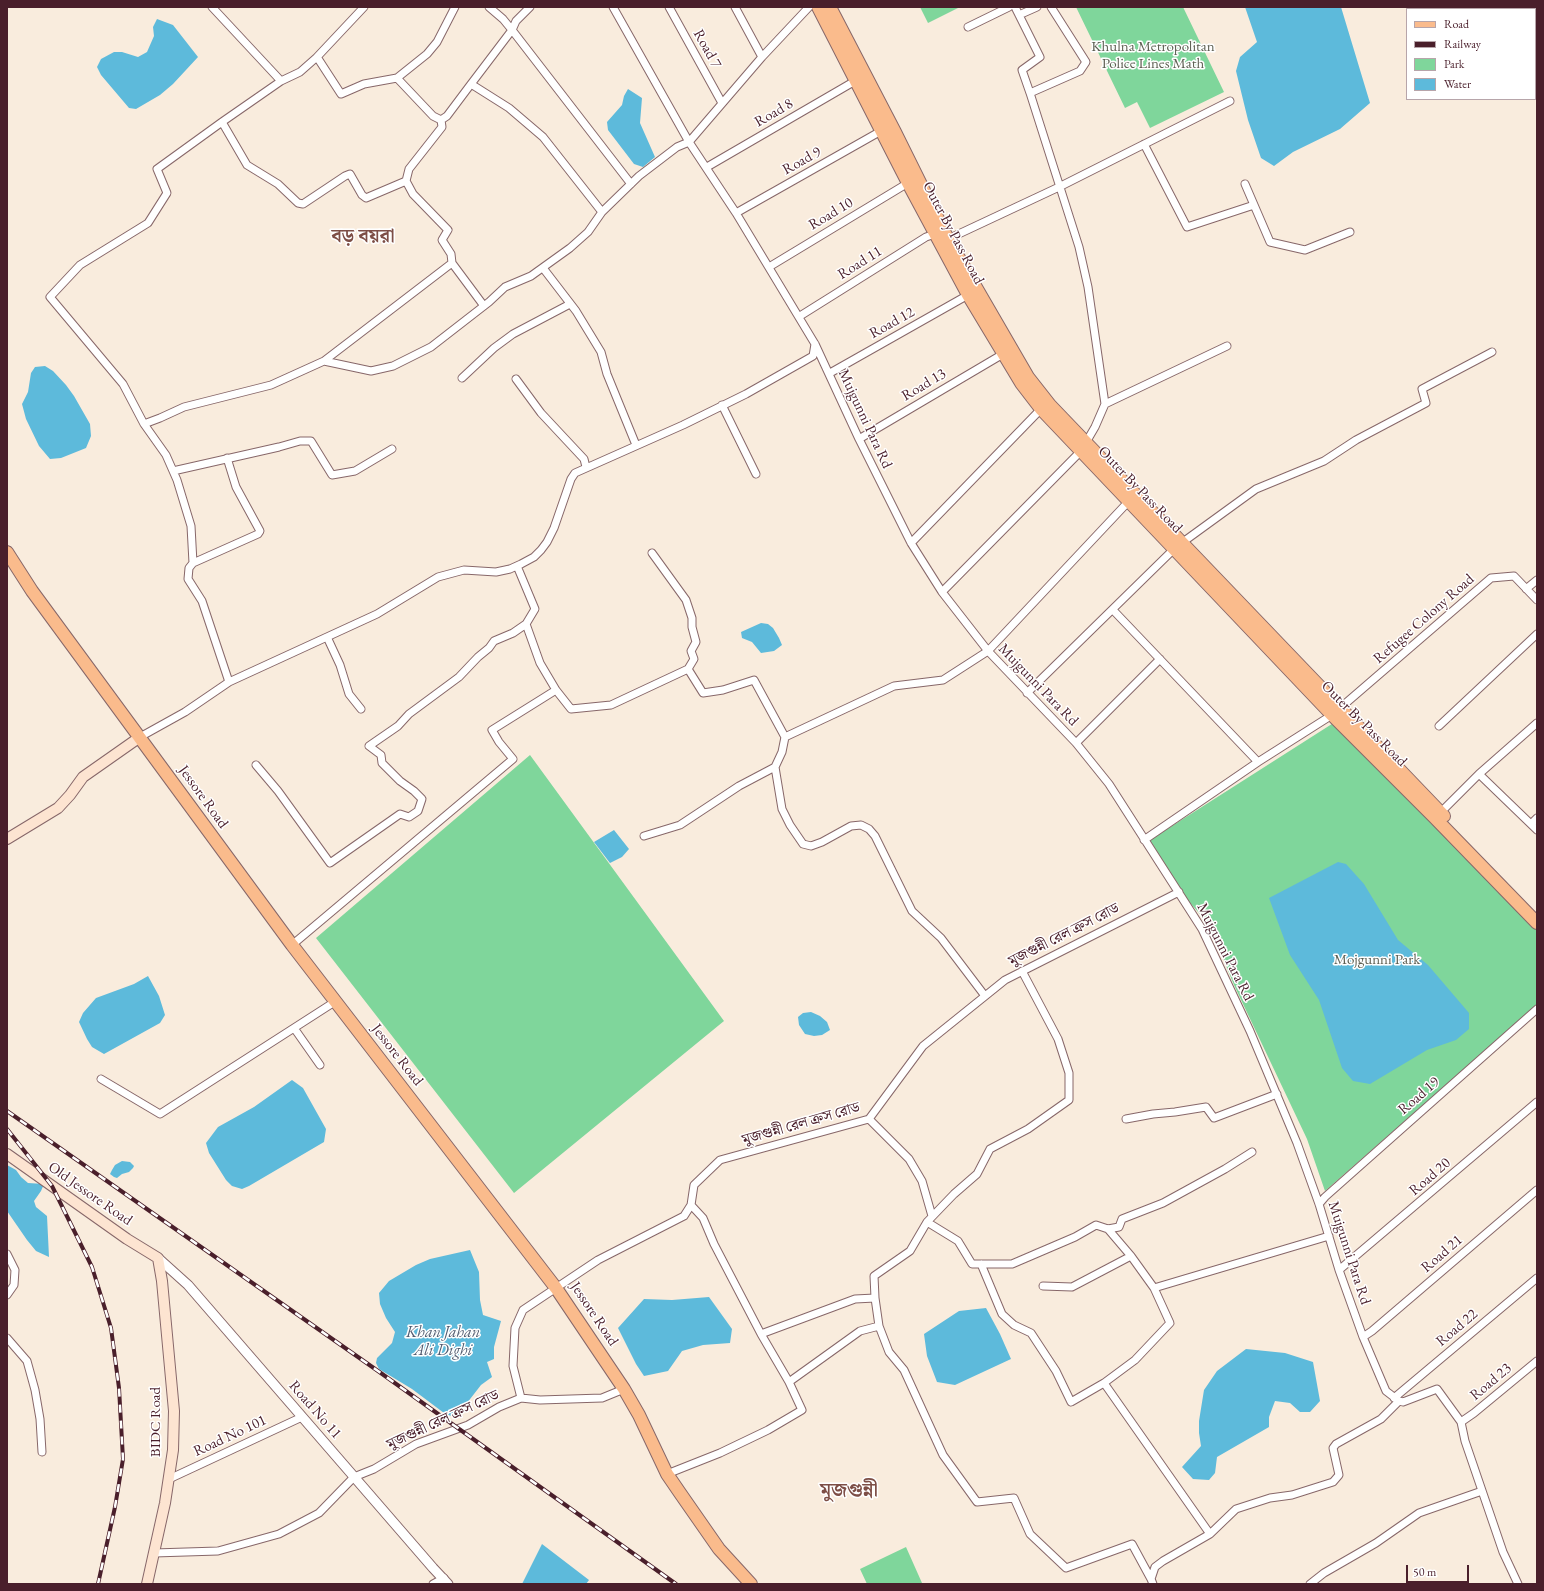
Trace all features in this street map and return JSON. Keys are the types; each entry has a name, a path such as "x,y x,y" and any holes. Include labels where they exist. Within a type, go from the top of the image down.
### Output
{"main road":[{"name":"Outer By Pass Road","path":"818,7 935,234 968,295 1021,383 1042,409 1084,447 1179,545 1435,818 1537,923"},
{"name":"Outer By Pass Road","path":"830,7 895,132 948,239 1028,377 1129,501 1179,545"},
{"name":"Jessore Road","path":"7,552 32,591 140,736 292,945 556,1288 624,1389 639,1415 667,1474 719,1549 751,1584"},
{"name":"Outer By Pass Road","path":"1336,712 1441,812 1537,912"},
{"path":"7,839 58,808 83,777 140,736"},
{"name":"Old Jessore Road","path":"7,1154 127,1239 158,1258"},
{"name":"BIDC Road","path":"147,1584 169,1478 173,1450 174,1411 162,1280 158,1258"}],"street":[{"path":"212,7 281,81"},
{"path":"193,563 191,526 173,470 166,455 144,424 123,384 50,296 80,265 148,223 167,193 157,169 281,81 300,72 317,57 364,7"},
{"path":"317,57 341,94 364,84 397,78 426,54 437,42 454,7"},
{"path":"489,7 503,19 512,30 630,184"},
{"path":"441,120 447,116 512,30 516,21 530,7"},
{"name":"Mujgunni Para Rd","path":"613,7 689,142 707,167 800,316 830,373 859,439 911,543 942,592 988,651 1076,743 1109,784 1202,929 1250,1031 1297,1143 1363,1337 1386,1391 1397,1400"},
{"name":"Road 7","path":"669,7 722,103"},
{"path":"735,7 762,57"},
{"path":"324,361 371,371 393,366 431,347 484,306 505,287 531,276 543,268 588,232 602,212 630,184 677,147 689,142 762,57 808,7"},
{"path":"942,592 1084,447 1105,404 1088,287 1079,247 1022,70 1040,57 1015,7"},
{"path":"1019,15 1037,7"},
{"path":"1030,93 1080,70 1086,62 1051,7"},
{"path":"968,27 1005,8"},
{"path":"397,78 434,116 441,120"},
{"name":"Road 8","path":"707,167 855,81"},
{"path":"471,84 509,108 543,137 602,212"},
{"path":"948,239 1059,187 1230,101"},
{"path":"441,120 442,127 409,169 406,181 413,194 448,230 442,240 451,254 452,263 484,306"},
{"path":"222,122 247,166 278,184 298,203 303,204 350,174 362,195 366,198 406,181"},
{"name":"Road 9","path":"736,213 881,131"},
{"path":"1144,144 1187,227 1254,205"},
{"name":"Road 10","path":"769,267 908,183"},
{"path":"1245,184 1270,242 1305,250 1350,232"},
{"name":"Road 11","path":"800,316 926,237 935,234"},
{"path":"144,424 184,407 271,385 324,361 452,263"},
{"path":"543,268 585,324 601,352 636,446"},
{"name":"Road 12","path":"830,373 968,295"},
{"path":"462,378 494,348 513,334 570,304"},
{"path":"140,736 186,712 229,682 377,614 438,577 448,573 464,570 496,572 510,570 534,557 542,550 554,528 571,479 575,473 746,394 813,356 815,344"},
{"path":"1105,404 1227,346"},
{"path":"1027,693 1179,545 1256,489 1324,461 1356,440 1426,403 1422,389 1492,352"},
{"name":"Road 13","path":"859,439 1003,354"},
{"path":"516,379 541,413 584,459 586,467"},
{"path":"722,405 756,474"},
{"path":"911,543 1042,409"},
{"path":"173,470 300,441 311,441 332,475 355,471 392,449"},
{"path":"228,458 236,487 260,531 258,534 193,563 189,568 188,579 202,601 229,682"},
{"path":"785,737 894,686 943,680 988,651 1129,501"},
{"path":"526,624 540,662 556,690 571,708 611,705 688,669 694,659 691,650 696,642 692,627 692,618 686,600 652,553"},
{"path":"256,765 278,791 330,863 400,814 409,817 418,811 422,799 414,791 408,788 382,762 380,755 369,746 398,726 409,714 459,677 489,648 494,641 513,633 526,624 535,609 517,566"},
{"name":"Refugee Colony Road","path":"1336,712 1491,578 1514,576 1537,600"},
{"path":"1526,589 1537,580"},
{"path":"1113,610 1258,762"},
{"path":"1439,726 1537,634"},
{"path":"327,637 340,665 349,694 361,709"},
{"path":"1076,743 1160,659"},
{"path":"688,669 703,693 723,690 754,680 785,737 782,752 775,767 782,809 790,825 803,844 811,846 822,842 851,826 861,825 869,828 875,836 912,911 941,938 985,996"},
{"path":"292,945 514,760 499,742 492,730 556,690"},
{"path":"1144,840 1258,762 1336,712"},
{"path":"1441,812 1479,774 1537,723"},
{"path":"644,836 680,825 739,786 775,767"},
{"path":"1479,774 1537,830"},
{"path":"1531,824 1537,818"},
{"name":"মুজগুন্নী রেল ক্রস রোড","path":"521,1398 513,1366 515,1328 522,1310 598,1260 684,1216 691,1205 694,1185 720,1160 870,1119 923,1046 1005,980 1179,892"},
{"path":"1022,971 1058,1038 1069,1073 1069,1100 1028,1129 990,1149 977,1174 932,1216 910,1250 874,1276 879,1326 889,1352 904,1370 943,1455 977,1502 1014,1498 1030,1534 1066,1568 1132,1544 1152,1582"},
{"path":"101,1079 160,1114 336,1001"},
{"name":"Road 19","path":"1319,1204 1330,1191 1537,1009"},
{"path":"294,1028 320,1065"},
{"path":"1126,1120 1153,1114 1206,1107 1214,1118 1277,1094"},
{"name":"Road 20","path":"1340,1270 1537,1102"},
{"path":"870,1119 909,1160 922,1181 932,1216"},
{"path":"927,1222 958,1241 972,1264 1012,1264 1075,1237 1096,1225 1108,1229 1119,1227 1122,1219 1163,1203 1197,1185 1252,1152"},
{"name":"Road 21","path":"1363,1337 1372,1331 1537,1190"},
{"path":"667,1474 720,1453 768,1430 802,1410 789,1382 761,1334 714,1244 703,1218 691,1205"},
{"path":"981,1264 1002,1314 1014,1325 1031,1333 1056,1371 1071,1402 1104,1383 1135,1360 1170,1323 1154,1288 1131,1256 1108,1229"},
{"path":"1154,1288 1329,1236"},
{"path":"7,1254 14,1270 14,1284 7,1295"},
{"path":"1043,1286 1072,1286 1131,1256"},
{"name":"Road No 11","path":"158,1258 188,1285 433,1568 446,1581"},
{"name":"Road 22","path":"1210,1534 1236,1510 1270,1498 1292,1495 1333,1482 1339,1475 1333,1448 1336,1444 1381,1419 1397,1400 1537,1278"},
{"path":"761,1334 855,1300 875,1298"},
{"path":"789,1382 860,1331 879,1326"},
{"path":"7,1338 27,1361 35,1390 42,1452"},
{"name":"Road 23","path":"1461,1422 1474,1414 1537,1360"},
{"path":"1104,1383 1210,1534 1155,1567 1152,1582"},
{"name":"মুজগুন্নী রেল ক্রস রোড","path":"354,1477 374,1469 416,1444 468,1425 521,1398 540,1400 602,1398 624,1389"},
{"path":"1397,1400 1404,1402 1437,1389 1461,1422 1465,1442 1503,1552 1518,1584"},
{"name":"Road No 101","path":"169,1478 302,1417"},
{"path":"154,1553 218,1551 279,1534 319,1513 354,1477"},
{"path":"1310,1584 1324,1573 1376,1543 1419,1513 1482,1491"},
{"path":"433,1584 446,1581"}],"green space":[{"path":"920,7 960,7 928,23"},
{"name":"Khulna Metropolitan Police Lines Math","path":"1076,7 1183,7 1224,92 1150,128 1137,102 1125,108"},
{"name":"Mojgunni Park","path":"1335,722 1537,926 1537,1005 1325,1191 1307,1139 1234,985 1209,924 1180,892 1150,840"},
{"path":"530,755 724,1021 514,1193 316,938"},
{"path":"906,1547 922,1583 867,1584 860,1569"}],"water":[{"path":"1245,7 1341,7 1370,103 1340,129 1293,152 1274,166 1261,158 1248,120 1236,71 1240,57 1257,42"},
{"path":"157,19 173,25 198,57 173,84 160,95 136,109 129,108 101,75 97,67 101,59 114,52 122,52 138,57 147,52 154,36 153,27"},
{"path":"628,89 642,98 640,123 655,157 643,167 634,164 608,130 607,122 622,105 624,96"},
{"path":"45,366 53,371 66,385 90,424 91,436 86,448 61,458 50,459 39,446 26,419 22,404 28,392 31,373 35,367"},
{"path":"761,623 768,624 773,628 779,638 782,645 774,651 761,653 752,642 742,638 741,632"},
{"path":"614,830 629,849 622,857 610,863 594,842"},
{"path":"1338,862 1346,864 1364,884 1398,940 1428,965 1469,1013 1469,1029 1456,1040 1427,1050 1370,1084 1353,1081 1342,1068 1319,1000 1290,955 1269,898"},
{"path":"148,976 159,996 165,1015 160,1023 104,1054 92,1047 79,1022 83,1013 96,998 134,984"},
{"path":"811,1012 820,1016 827,1022 830,1030 822,1035 814,1036 805,1034 799,1025 798,1017 803,1013"},
{"path":"292,1080 303,1088 326,1129 324,1142 249,1186 242,1189 232,1186 226,1180 209,1153 206,1143 218,1127 254,1107"},
{"path":"122,1161 130,1162 134,1166 129,1172 122,1174 117,1178 114,1177 110,1174 112,1170 115,1165"},
{"path":"7,1165 16,1170 28,1183 44,1184 34,1201 36,1207 47,1216 49,1257 36,1251 7,1211"},
{"name":"Khan Jahan Ali Dighi","path":"470,1250 479,1272 480,1300 483,1315 501,1321 494,1347 494,1359 487,1362 492,1377 481,1385 460,1412 451,1416 444,1413 412,1389 379,1369 376,1363 377,1358 392,1343 395,1332 386,1318 380,1304 379,1293 389,1281 416,1265 430,1259"},
{"path":"709,1297 732,1329 730,1343 703,1345 682,1351 668,1371 644,1376 636,1364 618,1328 644,1299 672,1300"},
{"path":"986,1308 1011,1359 955,1385 937,1382 927,1356 924,1334 959,1311"},
{"path":"1246,1349 1285,1353 1313,1362 1320,1401 1310,1412 1300,1412 1290,1403 1275,1401 1269,1417 1269,1427 1217,1457 1215,1473 1209,1480 1193,1479 1182,1467 1201,1446 1199,1421 1204,1390 1217,1371"},
{"path":"542,1544 589,1580 586,1584 522,1584"}],"railway":[{"path":"7,1111 378,1371 676,1584"},
{"path":"7,1129 52,1186 92,1267 111,1328 119,1388 123,1459 115,1507 98,1584"}],"district":[{"name":"বড় বয়রা","path":"363,237"},
{"name":"মুজগুন্নী","path":"849,1491"}]}
